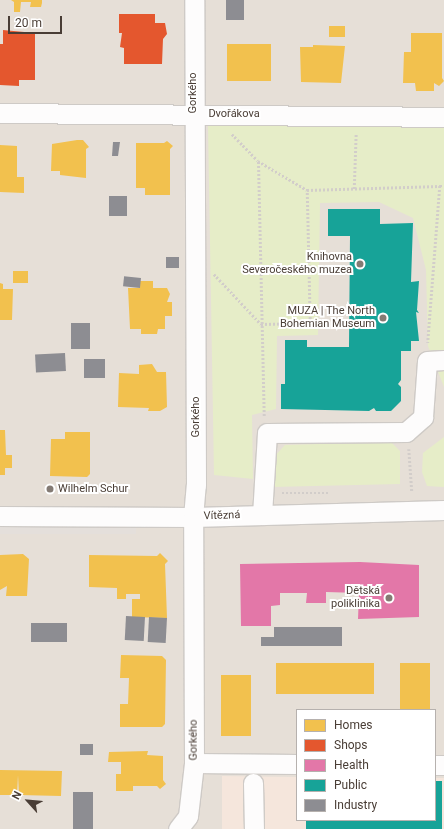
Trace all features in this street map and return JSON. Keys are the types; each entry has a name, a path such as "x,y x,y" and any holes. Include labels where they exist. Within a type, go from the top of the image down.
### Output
{"street":[{"name":"Gorkého","path":"178,829 188,816 194,763 193,517 196,485 193,114 194,0"},
{"name":"Dvořákova","path":"0,113 357,115 444,117"},
{"path":"262,515 267,433 406,432 423,417 436,361"},
{"name":"Vítězná","path":"0,516 193,517 444,510"},
{"path":"194,763 296,764"},
{"path":"253,783 254,829"}],"path":[{"path":"213,114 258,161 307,190 444,186"},
{"path":"354,189 357,115"},
{"path":"258,161 262,407 267,433"},
{"path":"436,361 440,186"},
{"path":"194,252 261,324 310,323 307,190"},
{"path":"410,453 412,493"}],"shaded area":[{"path":"0,0 444,0 444,829 0,829"},
{"path":"0,516 136,516 136,534 0,534"},
{"path":"222,776 296,777 296,821 436,821 436,778 444,778 444,829 222,829"}],"green space":[{"path":"444,123 444,387 428,346 426,270 413,218 379,202 320,203 318,335 277,336 276,409 252,415 253,479 214,475 208,125"},
{"path":"444,437 444,487 427,486 422,472 423,453"},
{"path":"391,442 400,451 400,484 271,487 272,459 285,445"}],"building: Homes":[{"path":"11,0 42,0 42,3 41,7 30,7 31,2 21,2 20,12 14,12 14,2"},
{"path":"329,26 345,26 345,37 329,37"},
{"path":"411,33 442,33 442,78 444,81 439,86 434,83 434,91 416,91 415,83 403,83 404,52 411,52"},
{"path":"227,44 271,44 271,81 227,81"},
{"path":"313,45 345,46 341,83 301,82 300,47 313,47"},
{"path":"83,140 89,147 86,149 86,178 60,175 60,171 51,171 52,144"},
{"path":"167,141 173,146 170,149 170,195 145,195 145,188 136,188 136,143 164,143"},
{"path":"0,145 17,146 17,177 24,177 24,193 0,192"},
{"path":"13,271 28,271 28,283 13,283"},
{"path":"140,281 153,281 153,288 167,288 170,294 167,302 172,302 172,316 165,316 165,329 158,329 157,334 141,334 141,329 130,329 128,288 140,288"},
{"path":"0,283 3,284 3,289 13,289 12,320 0,320"},
{"path":"152,364 157,372 166,372 167,407 160,411 148,411 149,408 118,407 119,373 139,374 139,365"},
{"path":"0,430 5,430 6,455 12,455 12,468 5,468 5,475 0,475"},
{"path":"65,432 90,432 90,474 87,477 50,476 51,439 65,439"},
{"path":"160,553 168,561 165,564 167,618 132,617 132,599 140,599 140,594 126,594 126,599 117,599 117,588 89,587 89,555 157,556"},
{"path":"23,554 29,559 27,596 6,596 7,586 0,590 0,555"},
{"path":"121,655 162,656 166,660 165,724 162,727 120,727 120,704 128,704 129,678 120,678"},
{"path":"276,663 374,663 374,694 276,694"},
{"path":"400,663 430,663 430,709 400,709"},
{"path":"221,675 251,675 251,736 221,736"},
{"path":"148,751 147,755 163,756 163,780 166,784 160,789 157,786 133,786 133,791 116,791 116,774 121,774 121,762 108,762 109,752"},
{"path":"0,770 62,771 61,796 19,795 18,775 17,795 0,795"}],"building: Shops":[{"path":"119,14 155,14 155,23 165,23 167,34 163,39 162,64 124,64 124,48 120,47 122,33 119,33"},
{"path":"3,30 35,33 35,80 19,80 19,86 0,85 0,44 3,44"}],"building: Health":[{"name":"Dětská poliklinika","path":"360,562 419,565 419,617 358,619 359,593 326,592 326,603 306,603 307,593 280,593 280,605 271,606 271,626 241,626 240,564"}],"building: Public":[{"name":"MUZA | The North Bohemian Museum","path":"328,209 380,209 380,224 413,223 411,282 419,281 417,310 419,313 416,312 419,341 411,341 411,351 401,351 401,380 398,384 401,387 401,401 391,411 376,411 374,408 369,411 281,409 281,384 285,384 285,340 307,340 307,347 349,347 350,236 328,236"},
{"path":"436,781 442,781 442,829 306,829 306,821 436,821"}],"building: Industry":[{"path":"226,0 244,0 244,20 226,20"},
{"path":"113,142 120,142 118,156 112,156"},
{"path":"109,196 127,196 127,216 109,216"},
{"path":"166,257 179,257 179,268 166,268"},
{"path":"124,276 141,278 140,288 123,286"},
{"path":"71,323 90,323 90,349 71,349"},
{"path":"65,353 66,371 36,373 35,355"},
{"path":"84,359 105,359 105,378 84,378"},
{"path":"126,616 145,617 144,641 125,640"},
{"path":"149,617 167,618 166,643 148,642"},
{"path":"31,623 67,623 67,642 31,642"},
{"path":"274,627 342,627 342,646 261,646 261,637 274,637"},
{"path":"80,744 93,744 93,755 80,755"},
{"path":"73,792 93,792 93,829 73,829"}],"place":[{"name":"Knihovna Severočeského muzea","path":"360,264"},
{"name":"MUZA | The North Bohemian Museum","path":"383,318"},
{"name":"Wilhelm Schur","path":"50,489"},
{"name":"Dětská poliklinika","path":"389,598"}]}
